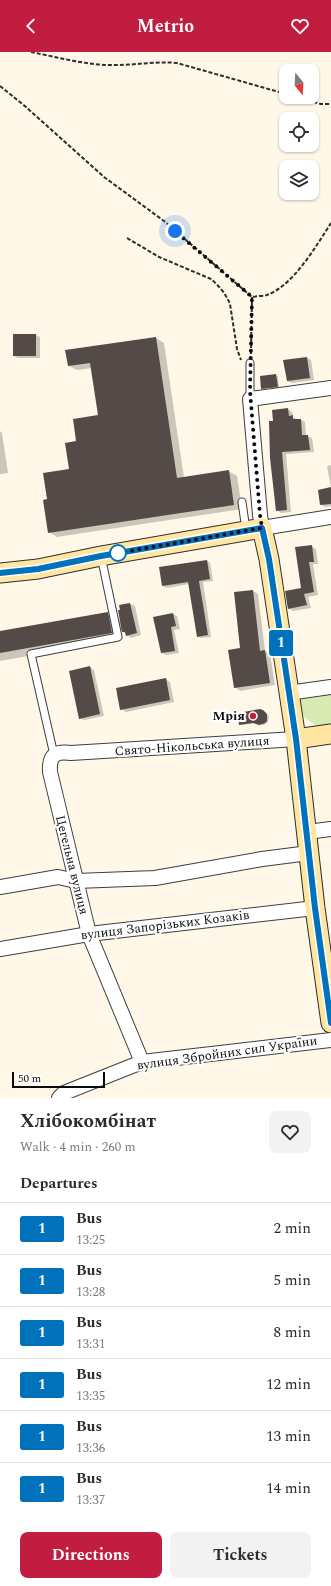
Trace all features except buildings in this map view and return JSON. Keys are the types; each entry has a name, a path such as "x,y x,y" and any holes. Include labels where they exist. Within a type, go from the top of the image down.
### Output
{"main road":[{"path":"0,573 38,569 101,556 254,529 269,559 296,739 309,853 323,907 331,1023"},
{"name":"Свято-Нікольська вулиця","path":"296,739 331,734"}],"street":[{"path":"254,529 260,515 250,399 331,388"},
{"path":"254,529 331,517"},
{"path":"288,693 331,687"},
{"name":"Свято-Нікольська вулиця","path":"54,755 63,752 71,753 296,739"},
{"name":"Цегельна вулиця","path":"54,755 49,761 50,772 89,934 142,1062"},
{"path":"307,832 331,829"},
{"path":"0,887 58,877 76,881 155,878 262,859 309,853"},
{"name":"вулиця Запорізьких Козаків","path":"0,949 89,934 323,907"},
{"name":"вулиця Збройних сил України","path":"59,1098 64,1094 142,1062 331,1040"}],"lane":[{"path":"250,363 250,399"},
{"path":"242,502 254,529"},
{"path":"54,755 31,654 118,637 101,556"}],"path":[{"path":"31,52 95,64 115,65 162,61 177,62 279,92"},
{"path":"0,86 26,106 104,177 164,221 252,297 267,295 279,288 292,277 314,250 331,223"},
{"path":"319,103 331,104"},
{"path":"127,238 159,257 211,279 218,285 227,297 230,304 237,349 243,370 250,374"},
{"path":"250,363 252,297"}],"green space":[{"path":"331,691 330,730 315,725 303,716 298,697"}],"bus line":[{"name":"1","path":"0,573 38,569 101,556 262,528 269,559 296,739 315,908 331,1023"}],"place":[{"name":"Мрія","path":"253,716"}],"route":[{"path":"118,553 262,528 250,403 252,297 175,231"}]}
